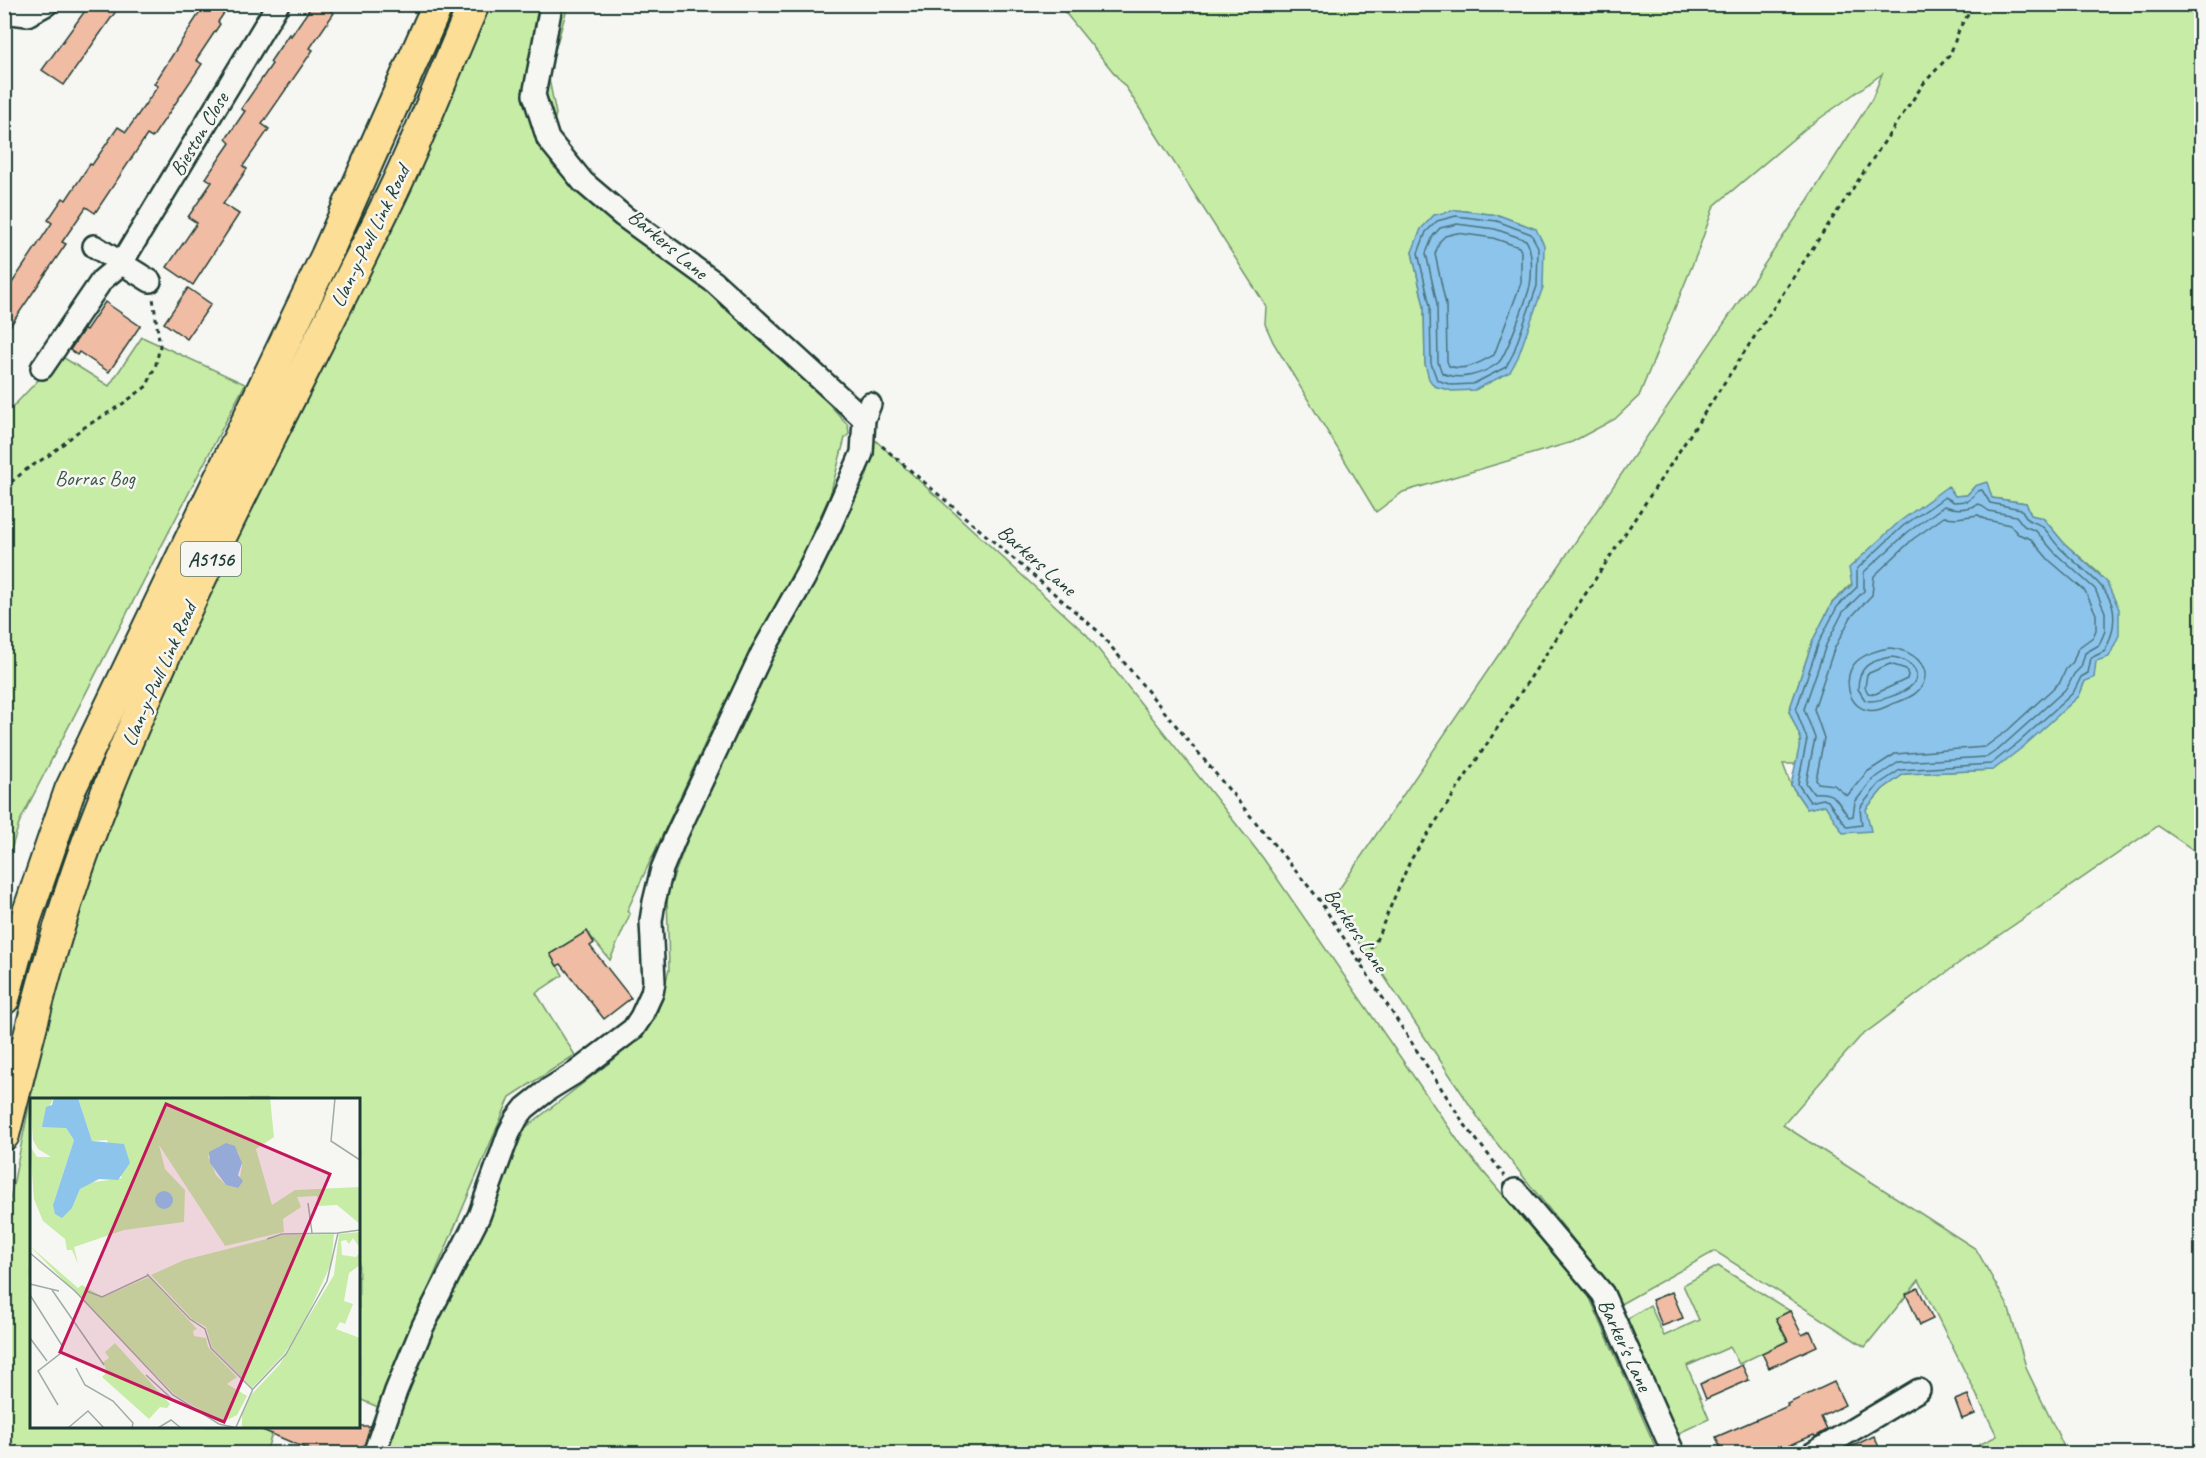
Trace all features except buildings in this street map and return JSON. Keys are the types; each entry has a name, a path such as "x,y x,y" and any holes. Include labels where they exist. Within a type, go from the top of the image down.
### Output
{"highway":[{"name":"Llan-y-Pwll Link Road","path":"4,999 26,918 70,790 326,256 438,4"},
{"name":"Llan-y-Pwll Link Road","path":"4,1135 41,984 93,828 156,677 256,464 387,205 474,4"}],"street":[{"path":"4,12 27,15 47,4"},
{"name":"Bieston Close","path":"42,368 102,279 121,264 278,4"},
{"path":"374,1454 396,1391 423,1326 479,1216 509,1133 517,1118 525,1108 549,1089 575,1073 627,1034 641,1017 652,993 654,982 651,921 662,869 762,652 805,577 862,453 866,417 714,282 623,216 583,182 548,139 534,96 550,11 549,4"},
{"path":"94,246 150,281"},
{"name":"Barker's Lane","path":"1515,1190 1603,1294 1674,1454"},
{"path":"1812,1454 1919,1390"}],"path":[{"path":"1360,963 1375,943 1410,861 1826,227 1924,83 1950,55 1960,27 1975,4"},
{"path":"4,488 80,430 147,386 160,346 150,281"},
{"name":"Barkers Lane","path":"866,417 1099,632 1318,898 1465,1125 1515,1190"}],"green space":[{"path":"483,5 564,5 567,9 548,74 556,114 548,143 552,165 613,222 715,297 829,404 848,425 849,434 845,438 830,495 806,547 714,724 627,911 630,914 610,960 587,932 550,954 563,975 536,993 575,1055 510,1097 378,1407 360,1399 360,1098 31,1098 53,989 118,788"},
{"path":"1059,5 2201,5 2201,855 2158,826 1963,960 1860,1037 1783,1125 1976,1249 2008,1306 2027,1370 2067,1453 1963,1453 1997,1436 1919,1280 1865,1347 1715,1251 1619,1305 1593,1264 1487,1131 1380,970 1371,961 1331,901 1808,200 1872,99 1882,74 1805,129 1714,206 1639,396 1615,419 1572,442 1403,492 1376,512 1273,342 1265,324 1266,306 1127,89","holes":["1456,210 1498,215 1536,229 1425,364 1424,306 1412,252","1975,486 1992,498 2026,503 2031,516 2043,518 2064,543 2100,574 2094,677 2085,681 2079,696 1993,770 1904,774 1883,789 1866,809 1824,805 1807,809 1791,785 1783,764 1797,764 1801,739 1789,711 1813,640 1832,603 1949,487 1955,496 1967,495"]},
{"name":"Borras Bog","path":"142,337 245,384 20,821 5,869 5,415 61,356 109,386"},
{"path":"874,439 1087,635 1263,858 1463,1148 1589,1296 1658,1453 383,1454 431,1326 494,1204 525,1128 613,1060 656,1017 669,970 667,894 727,740 867,475"},
{"path":"30,1102 30,1428 268,1428 272,1433 267,1450 269,1453 5,1454 5,1224"},
{"path":"1718,1266 1790,1311 1776,1318 1787,1341 1739,1364 1730,1347 1687,1366 1709,1419 1677,1434 1670,1433 1624,1325 1630,1317 1650,1305 1664,1336 1699,1320 1683,1285"}],"water":[{"path":"1456,210 1498,215 1536,229 1544,245 1543,287 1518,357 1510,372 1475,390 1452,391 1434,386 1429,379 1425,364 1424,306 1412,252 1421,229 1434,215"},
{"path":"1987,482 1992,498 2026,503 2031,515 2043,518 2064,543 2106,581 2119,609 2119,635 2109,657 2096,661 2094,678 2085,681 2079,696 2023,747 1993,770 1904,774 1883,789 1866,809 1871,831 1843,833 1825,805 1807,809 1791,785 1801,739 1789,711 1813,640 1832,603 1852,585 1849,568 1899,522 1948,486 1955,496 1967,495 1975,486"}]}
